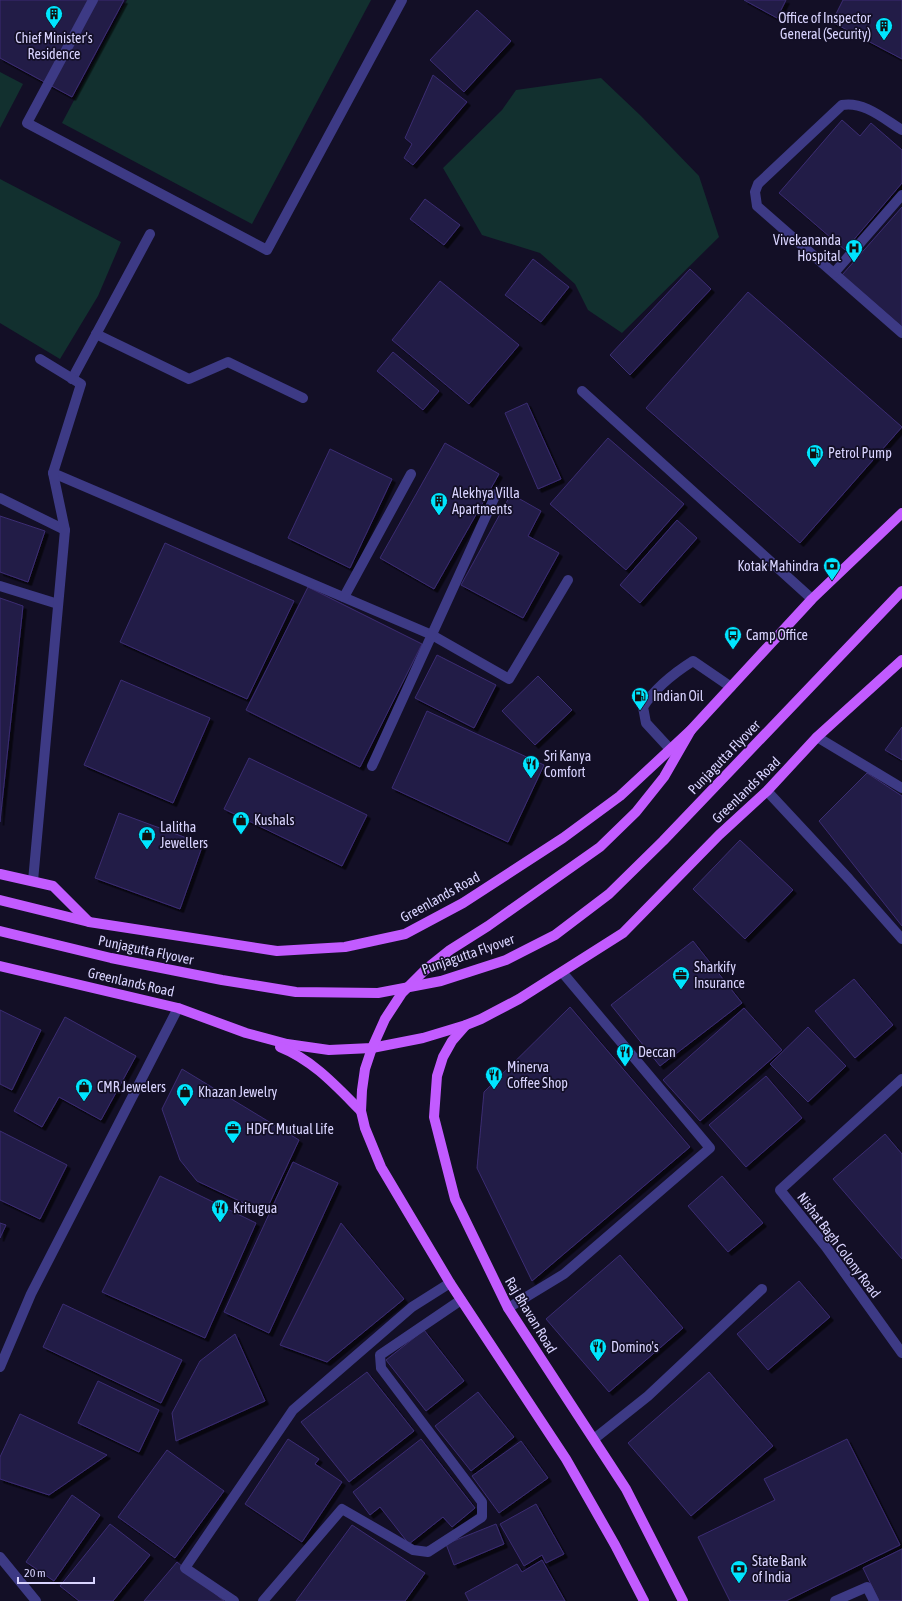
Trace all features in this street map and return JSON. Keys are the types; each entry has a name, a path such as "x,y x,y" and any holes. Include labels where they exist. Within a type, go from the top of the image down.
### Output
{"main road":[{"name":"Greenlands Road","path":"89,922 278,951 345,947 406,934 463,903 563,838 620,796 691,730 812,600 902,513"},
{"name":"Punjagutta Flyover","path":"0,931 119,959 222,980 296,992 378,993 441,981 506,960 555,935 609,894 663,842 902,591"},
{"name":"Greenlands Road","path":"0,966 178,1008 246,1033 287,1044 329,1050 372,1048 423,1038 466,1025 481,1019 519,999 623,933 719,835 767,791 817,737 902,660"},
{"name":"Greenlands Road","path":"372,1048 384,1019 402,993 425,970 600,847 636,812 664,777 691,730"},
{"path":"0,874 54,886 89,922"},
{"name":"Punjagutta Flyover","path":"0,900 89,922"},
{"name":"Raj Bhavan Road","path":"466,1025 452,1041 443,1057 437,1076 434,1117 455,1199 508,1308 626,1489 683,1601"},
{"path":"246,1033 290,1051 329,1078 361,1111"},
{"path":"372,1048 365,1069 361,1111 365,1128 381,1167 450,1283 566,1459 615,1545 644,1601"}],"street":[{"path":"93,0 28,123 267,250 402,0"},
{"path":"902,130 866,108 855,104 842,104 758,184 755,192 758,206 902,333"},
{"path":"834,273 902,195"},
{"path":"72,379 150,234"},
{"path":"96,334 189,379 228,362 303,398"},
{"path":"33,881 65,530 53,473 81,384 40,359"},
{"path":"582,391 812,600"},
{"path":"53,473 432,636 509,679 568,580"},
{"path":"344,597 411,474"},
{"path":"372,766 496,494"},
{"path":"0,498 65,530"},
{"path":"0,586 58,604"},
{"path":"670,749 646,723 643,707 650,695 680,669 692,661 731,687"},
{"path":"817,737 902,788"},
{"path":"767,791 849,879 902,939"},
{"path":"508,1308 564,1274 710,1148 562,972"},
{"path":"0,1367 31,1294 178,1008"},
{"name":"Nishat Bagh Colony Road","path":"902,1079 780,1190 826,1247 902,1353"},
{"path":"234,1601 185,1568 293,1410 412,1308 450,1283"},
{"path":"594,1439 648,1396 762,1289"},
{"path":"263,1601 342,1509 412,1550 428,1552 482,1517 482,1502 381,1368 380,1355 461,1300"},
{"path":"0,1557 36,1601"},
{"path":"836,1601 868,1587 874,1601"}],"green space":[{"path":"127,0 371,0 252,224 62,123"},
{"path":"0,72 23,84 0,128"},
{"path":"601,78 641,116 699,176 719,237 622,333 588,310 575,284 540,253 482,235 443,168 502,110 516,90"},
{"path":"0,179 121,242 98,296 60,359 0,323"}],"building":[{"name":"Chief Minister's Residence","path":"0,0 124,0 72,97 0,58"},
{"path":"744,0 786,0 777,18"},
{"name":"Office of Inspector General (Security)","path":"843,0 902,0 902,59 832,22"},
{"path":"477,10 511,41 464,92 430,60"},
{"path":"433,75 467,102 413,165 404,158 412,144 405,138"},
{"path":"842,120 860,136 871,123 902,150 902,183 845,250 779,193"},
{"path":"425,199 460,225 444,245 410,219"},
{"path":"902,207 902,327 842,275"},
{"path":"533,259 569,287 541,322 505,295"},
{"path":"690,269 711,289 630,375 610,355"},
{"path":"440,281 519,345 469,404 392,340"},
{"path":"748,292 902,427 800,543 646,408"},
{"path":"393,352 439,391 423,410 377,371"},
{"path":"527,403 561,479 538,489 505,413"},
{"path":"608,438 684,504 626,570 550,504"},
{"name":"Alekhya Villa Apartments","path":"445,443 499,474 434,589 380,558"},
{"path":"330,449 392,479 350,568 288,538"},
{"path":"511,494 541,511 528,536 559,553 523,618 461,585"},
{"path":"0,516 45,531 28,582 0,572"},
{"path":"677,520 697,538 640,603 620,585"},
{"path":"165,543 294,601 247,699 120,642"},
{"path":"308,587 422,644 360,767 246,710"},
{"path":"0,598 23,606 0,822"},
{"path":"437,655 496,685 474,728 415,698"},
{"path":"538,676 572,710 535,745 502,711"},
{"path":"121,680 210,718 173,803 84,765"},
{"path":"427,711 544,765 508,842 392,788"},
{"path":"902,727 902,760 885,750"},
{"path":"249,758 367,815 342,866 224,809"},
{"path":"867,773 902,796 902,926 819,821"},
{"path":"119,813 203,844 180,909 95,878"},
{"path":"740,840 793,890 745,939 693,889"},
{"path":"693,941 742,1003 660,1066 611,1005"},
{"path":"854,979 893,1025 855,1058 815,1011"},
{"path":"570,1007 690,1147 532,1281 477,1168 484,1092"},
{"path":"744,1008 782,1050 700,1121 663,1080"},
{"path":"0,1010 41,1030 12,1090 0,1084"},
{"path":"65,1017 136,1056 101,1120 59,1097 42,1127 14,1111"},
{"path":"808,1027 846,1066 808,1102 770,1064"},
{"path":"182,1069 299,1140 265,1213 197,1181 180,1160 162,1109"},
{"path":"766,1076 802,1118 746,1167 709,1125"},
{"path":"0,1131 67,1165 40,1219 0,1200"},
{"path":"885,1134 902,1154 902,1259 833,1179"},
{"path":"293,1162 338,1183 269,1333 224,1312"},
{"path":"160,1176 256,1223 205,1338 102,1292"},
{"path":"722,1176 763,1223 728,1252 688,1206"},
{"path":"0,1223 6,1225 0,1238"},
{"path":"341,1223 404,1299 327,1362 280,1345"},
{"path":"620,1255 683,1328 609,1392 546,1319"},
{"path":"799,1281 830,1317 768,1370 737,1334"},
{"path":"63,1304 182,1360 161,1403 43,1347"},
{"path":"424,1330 464,1381 426,1411 386,1360"},
{"path":"235,1334 265,1401 176,1441 172,1413 200,1361"},
{"path":"367,1372 414,1431 349,1482 301,1422"},
{"path":"709,1372 773,1446 691,1516 628,1443"},
{"path":"98,1381 159,1410 139,1452 78,1423"},
{"path":"478,1392 514,1437 471,1471 435,1426"},
{"path":"20,1414 107,1455 49,1495 0,1479 0,1457"},
{"path":"288,1439 319,1459 315,1464 342,1482 302,1542 245,1504"},
{"path":"421,1439 475,1508 452,1527 443,1517 409,1544 380,1507 370,1515 353,1492"},
{"path":"847,1439 900,1545 786,1601 730,1601 698,1537 775,1500 764,1479"},
{"path":"521,1441 548,1478 499,1513 472,1476"},
{"path":"167,1450 224,1491 175,1558 118,1517"},
{"path":"72,1495 100,1515 54,1581 26,1562"},
{"path":"536,1504 564,1554 546,1563 542,1555 524,1566 500,1524"},
{"path":"110,1524 150,1555 113,1601 79,1601 60,1586"},
{"path":"496,1524 504,1544 454,1565 446,1544"},
{"path":"352,1525 425,1573 405,1601 296,1601"},
{"path":"902,1549 902,1601 879,1601 863,1568"},
{"path":"542,1560 565,1601 469,1601 465,1593 517,1564 522,1572"},
{"path":"177,1562 224,1601 144,1601"}],"place":[{"name":"Chief Minister's Residence","path":"54,29"},
{"name":"Office of Inspector General (Security)","path":"884,41"},
{"name":"Vivekananda Hospital","path":"854,263"},
{"name":"Petrol Pump","path":"815,468"},
{"name":"Alekhya Villa Apartments","path":"439,516"},
{"name":"Kotak Mahindra","path":"832,581"},
{"name":"Camp Office","path":"733,650"},
{"name":"Indian Oil","path":"640,711"},
{"name":"Sri Kanya Comfort","path":"531,779"},
{"name":"Kushals","path":"241,835"},
{"name":"Lalitha Jewellers","path":"147,850"},
{"name":"Sharkify Insurance","path":"681,990"},
{"name":"Deccan","path":"625,1067"},
{"name":"Minerva Coffee Shop","path":"494,1090"},
{"name":"CMR Jewelers","path":"84,1102"},
{"name":"Khazan Jewelry","path":"185,1107"},
{"name":"HDFC Mutual Life","path":"233,1144"},
{"name":"Kritugua","path":"220,1223"},
{"name":"Domino's","path":"598,1362"},
{"name":"State Bank of India","path":"739,1584"}]}
